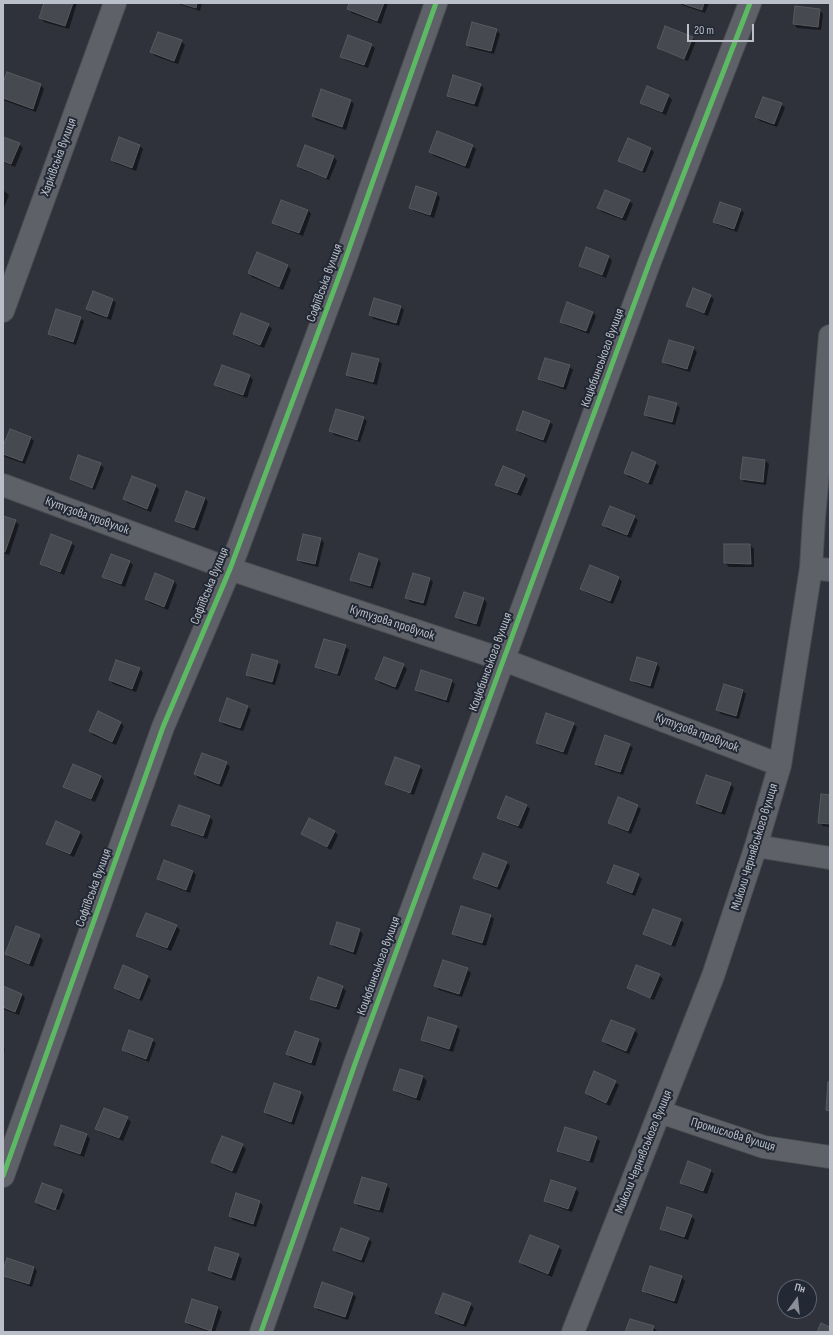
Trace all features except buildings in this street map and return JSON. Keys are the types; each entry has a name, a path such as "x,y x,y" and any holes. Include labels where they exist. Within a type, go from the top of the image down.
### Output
{"street":[{"name":"Харківська вулиця","path":"3,312 115,3"},
{"name":"Софіївська вулиця","path":"3,1176 163,727 230,569 344,263 436,3"},
{"name":"Коцюбинського вулиця","path":"261,1332 356,1061 650,261 750,3"},
{"name":"Миколи Чернявського вулиця","path":"573,1332 713,976 756,846 780,765 821,569 814,518 830,336"},
{"name":"Кутузова провулок","path":"3,485 230,569 504,660 780,765"},
{"path":"756,846 830,858"},
{"name":"Промислова вулиця","path":"660,1112 764,1147 830,1157"}],"cycle path":[{"path":"3,1176 163,727 230,569 344,263 436,3"},
{"path":"261,1332 356,1061 650,261 750,3"}]}
